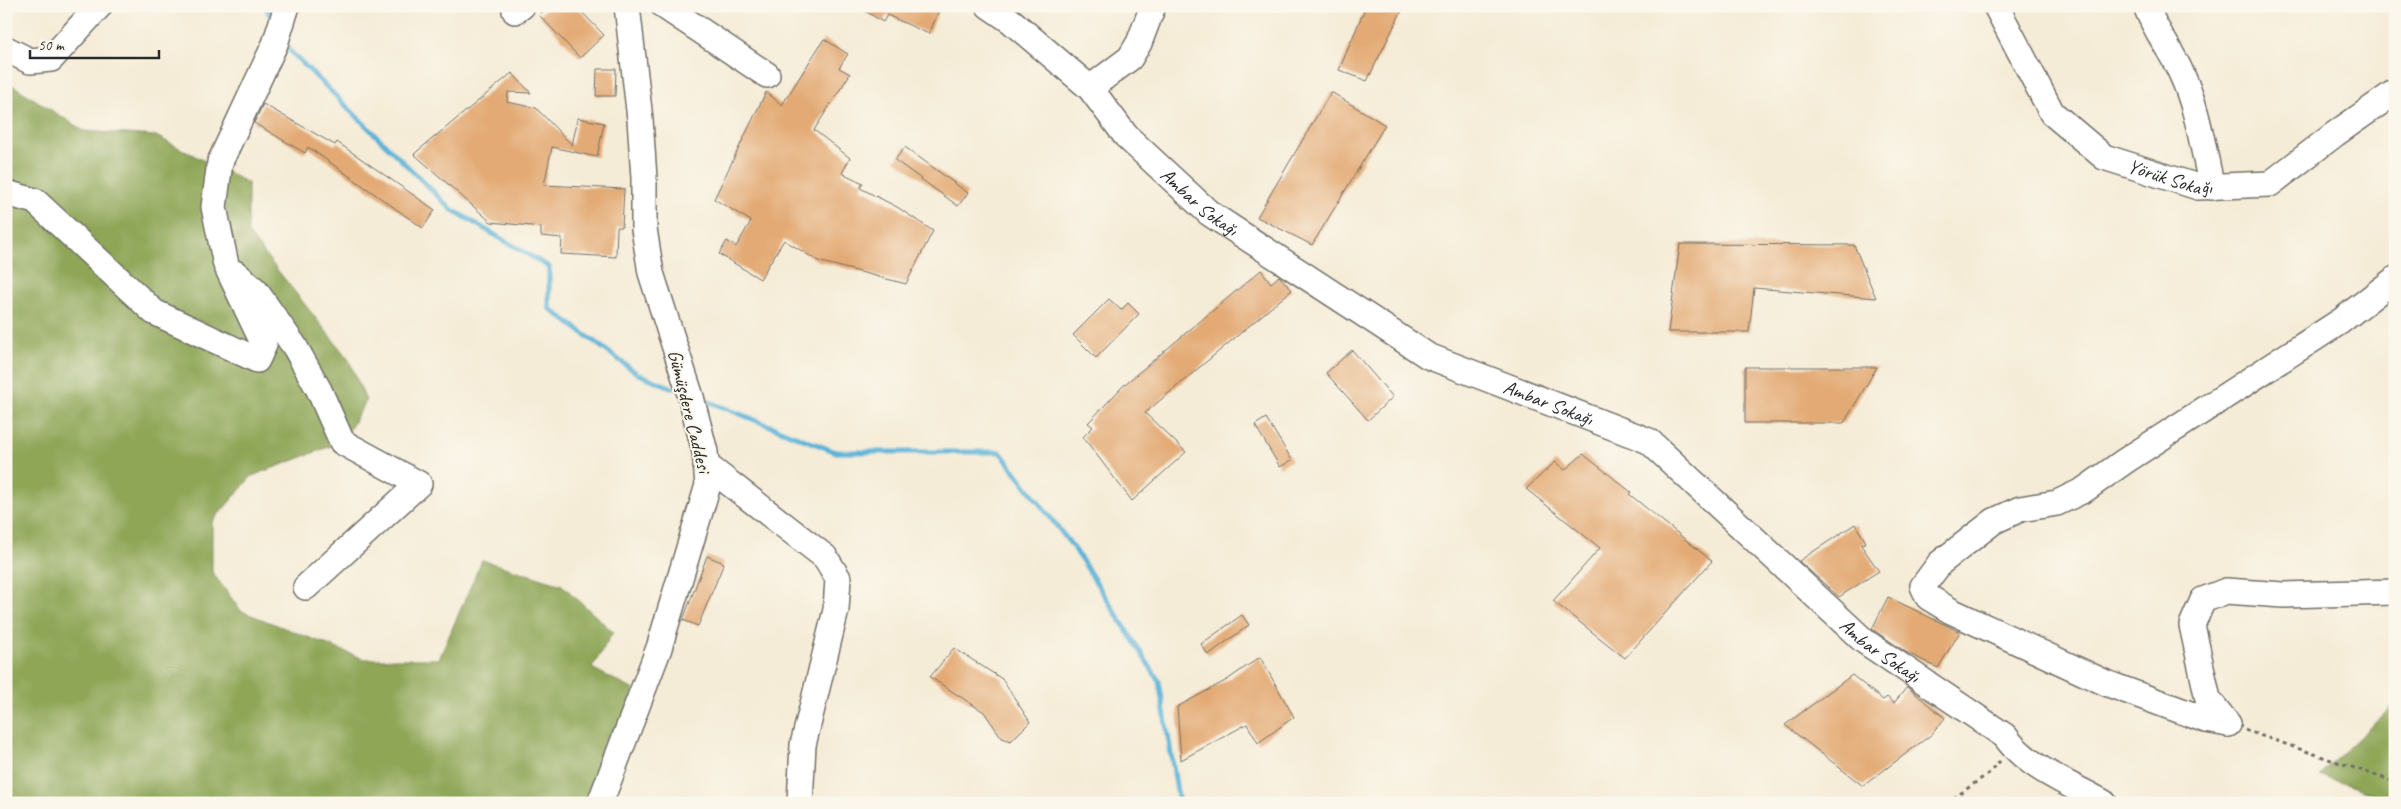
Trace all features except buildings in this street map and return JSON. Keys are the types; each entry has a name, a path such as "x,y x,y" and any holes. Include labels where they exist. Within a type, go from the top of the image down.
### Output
{"street":[{"path":"6,50 30,61 51,59 99,6"},
{"path":"6,193 35,201 154,312 257,360 264,344 226,265 214,207 220,162 275,44 287,6"},
{"name":"Gümüşdere Caddesi","path":"600,803 659,648 708,485 706,465 691,397 651,273 644,229 644,178 640,119 627,6"},
{"path":"664,6 767,75"},
{"name":"Ambar Sokağı","path":"990,6 1011,21 1090,88 1126,136 1209,213 1428,356 1649,440 1864,641 2006,736 2013,747 2042,769 2104,803"},
{"path":"1090,88 1130,58 1139,43 1153,6"},
{"name":"Yörük Sokağı","path":"1996,6 2052,112 2104,157 2198,187 2270,184 2335,134 2395,92"},
{"path":"2146,6 2151,19 2183,76 2197,121 2212,187"},
{"path":"226,265 255,290 295,346 319,390 342,442 419,484 306,587"},
{"path":"2228,724 2206,720 2106,683 1951,611 1928,597 1923,586 1940,563 1994,521 2020,509 2057,503 2084,490 2125,461 2340,321 2395,279"},
{"path":"706,465 825,557 838,578 836,610 803,745 800,803"},
{"path":"2228,724 2208,699 2192,625 2203,600 2226,591 2283,596 2395,592"}],"path":[{"path":"2228,724 2395,782"},
{"path":"1946,803 1989,773 2013,747"}],"green space":[{"path":"6,81 84,131 156,136 248,183 248,233 349,360 366,401 342,442 252,476 212,522 212,572 241,611 364,659 439,659 482,560 562,585 613,632 592,668 634,690 590,803 6,803"},
{"path":"2395,704 2395,801 2319,775"}],"waterway":[{"path":"266,6 269,14"},
{"path":"286,44 289,50 451,209 549,267 549,308 638,374 673,388"},
{"path":"707,401 836,452 1000,452 1076,551 1159,681 1179,803"}]}
